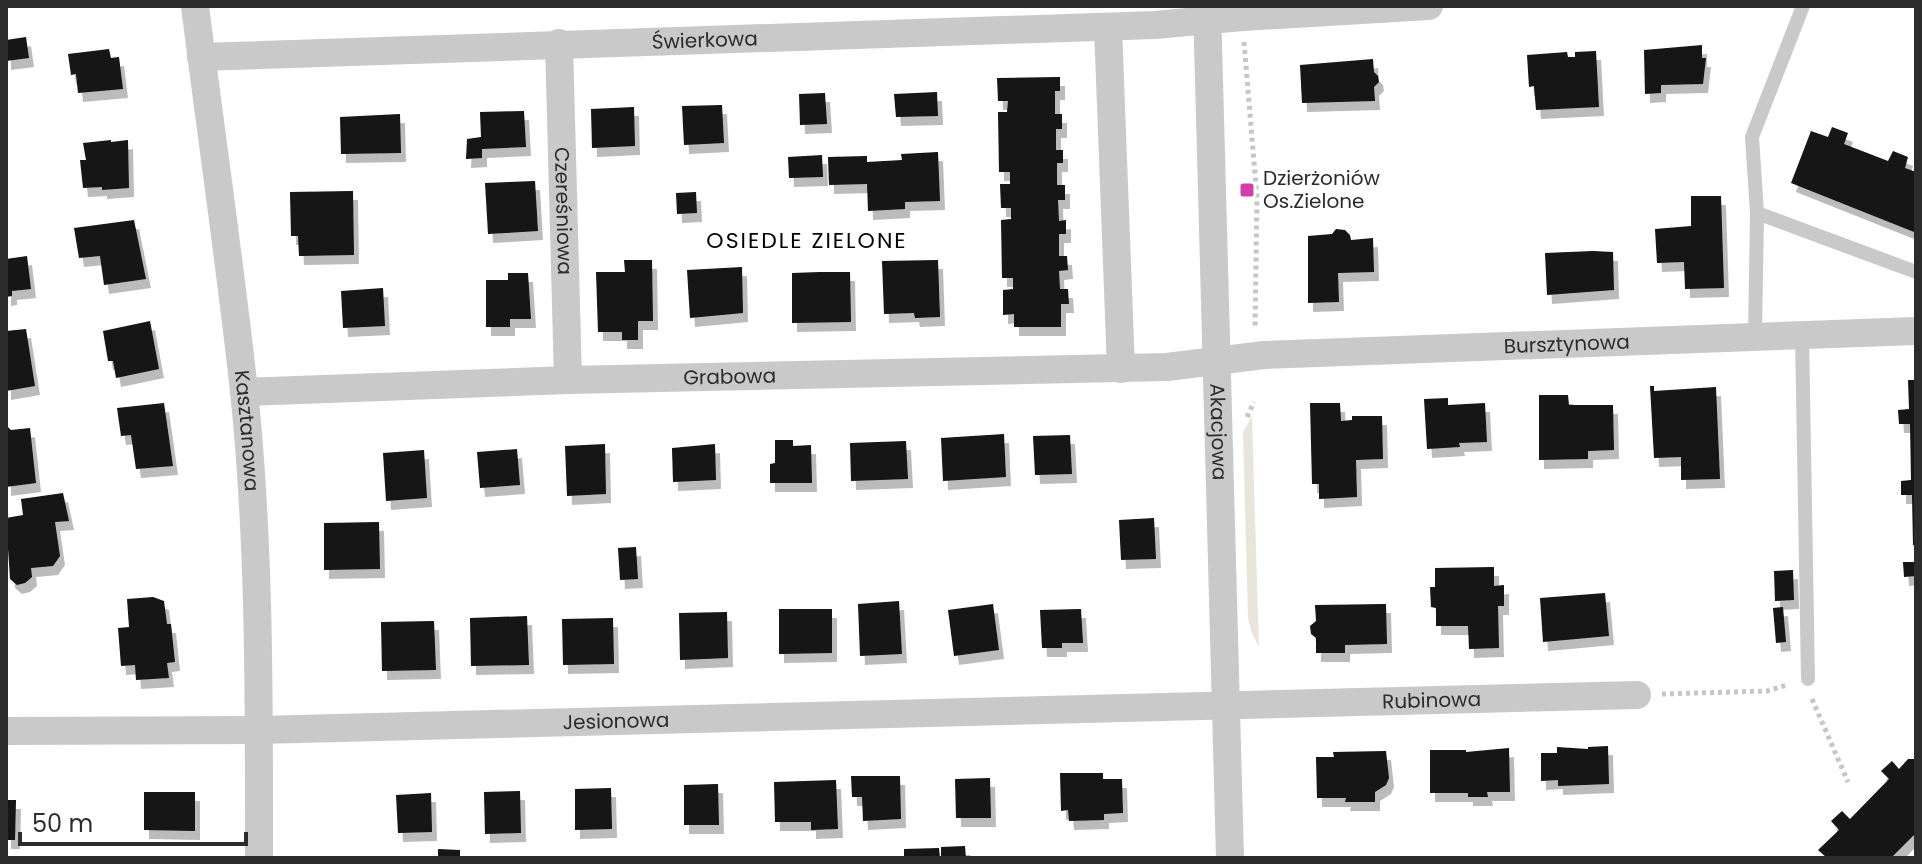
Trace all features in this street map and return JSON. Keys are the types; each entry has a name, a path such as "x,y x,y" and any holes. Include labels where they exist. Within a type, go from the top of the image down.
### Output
{"street":[{"name":"Kasztanowa","path":"195,6 244,392 251,495 259,730 259,858"},
{"name":"Świerkowa","path":"201,57 1108,27 1207,13 1429,6"},
{"name":"Akacjowa","path":"1207,13 1230,858"},
{"path":"1108,27 1121,369"},
{"name":"Czereśniowa","path":"559,43 568,380"},
{"name":"Bursztynowa","path":"1217,360 1264,355 1916,331"},
{"name":"Grabowa","path":"244,392 568,380 1121,369 1217,360"},
{"name":"Rubinowa","path":"1226,706 1637,695"},
{"name":"Jesionowa","path":"6,731 259,730 1226,706"}],"lane":[{"path":"1755,336 1757,213 1752,137 1803,6"},
{"path":"1757,213 1916,272"},
{"path":"1802,334 1808,679"}],"path":[{"path":"1244,37 1257,198 1255,337"},
{"path":"1637,695 1767,691 1808,679 1810,694 1848,782"}],"shaded area":[{"path":"1252,416 1259,647 1248,618 1243,432"}],"building":[{"path":"26,37 29,58 6,61 6,40"},
{"path":"1702,45 1702,58 1706,58 1703,84 1661,85 1661,93 1645,94 1644,50"},
{"path":"109,49 111,58 119,57 123,89 78,93 76,74 71,75 68,54"},
{"path":"1596,51 1599,107 1536,110 1534,86 1529,87 1527,55 1567,52 1568,57 1575,57 1575,52"},
{"path":"1373,59 1379,82 1374,87 1375,101 1302,103 1300,65"},
{"path":"1060,77 1060,91 1055,91 1055,114 1062,114 1062,129 1056,129 1056,150 1063,150 1063,163 1057,163 1057,185 1065,185 1065,200 1058,200 1059,221 1066,220 1066,234 1059,234 1059,256 1067,256 1068,270 1059,271 1060,289 1068,289 1069,304 1061,304 1061,327 1014,327 1014,314 1003,315 1003,290 1013,289 1013,278 1002,278 1001,220 1011,219 1011,208 1001,208 1000,184 1010,184 1010,172 999,172 998,112 1007,112 1008,101 998,101 997,78"},
{"path":"937,92 938,116 896,117 894,94"},
{"path":"825,93 827,124 800,125 799,94"},
{"path":"722,105 724,143 684,145 682,106"},
{"path":"634,107 635,146 592,148 591,109"},
{"path":"524,111 526,147 482,149 482,158 466,159 467,139 481,137 480,112"},
{"path":"400,114 401,153 341,154 340,117"},
{"path":"1832,127 1848,133 1844,144 1888,161 1893,151 1908,157 1905,168 1916,172 1914,232 1791,183 1811,131 1828,137"},
{"path":"128,140 129,188 83,188 80,160 86,160 83,143"},
{"path":"938,152 940,201 905,202 905,209 868,211 867,184 829,185 828,157 867,156 867,162 902,160 901,154"},
{"path":"822,155 823,177 789,178 788,157"},
{"path":"535,181 538,231 488,234 485,183"},
{"path":"353,191 354,255 299,256 298,236 291,236 290,192"},
{"path":"696,192 697,213 677,214 676,193"},
{"path":"1691,196 1721,196 1724,288 1685,289 1684,262 1657,263 1655,229 1691,226"},
{"path":"134,220 146,279 104,285 100,256 79,258 74,228"},
{"path":"1336,229 1345,230 1351,240 1373,238 1374,272 1338,273 1339,302 1308,303 1308,236 1332,234"},
{"path":"1613,252 1614,290 1547,295 1545,253"},
{"path":"27,256 31,289 12,291 12,296 6,297 6,259"},
{"path":"624,260 652,260 653,321 638,321 638,340 622,340 622,332 598,332 596,272 625,272"},
{"path":"938,260 940,317 915,318 914,313 884,314 882,261"},
{"path":"742,267 743,313 690,318 687,270"},
{"path":"850,272 851,322 792,323 792,273"},
{"path":"508,273 528,273 531,319 510,319 510,327 486,327 486,280 508,280"},
{"path":"383,288 385,326 343,328 341,291"},
{"path":"150,321 159,369 116,378 113,361 108,361 103,331"},
{"path":"26,329 35,386 6,391 6,331"},
{"path":"1908,380 1916,380 1916,545 1913,545 1912,495 1901,495 1901,481 1911,480 1910,424 1899,424 1898,410 1909,409"},
{"path":"1650,386 1654,386 1654,391 1716,387 1720,479 1681,480 1681,457 1654,458"},
{"path":"1539,395 1568,395 1569,405 1613,405 1614,450 1588,451 1588,459 1539,460"},
{"path":"1448,398 1448,405 1485,403 1487,442 1427,449 1424,399"},
{"path":"164,403 173,466 136,469 131,435 121,436 117,408"},
{"path":"1310,403 1340,403 1341,421 1352,420 1352,416 1382,416 1383,459 1356,460 1357,497 1319,499 1319,484 1312,484"},
{"path":"6,425 11,430 30,428 36,483 6,487"},
{"path":"1004,434 1006,477 943,481 941,438"},
{"path":"1070,435 1072,474 1035,475 1033,436"},
{"path":"775,440 793,440 793,446 811,445 812,483 770,483 770,464 775,463"},
{"path":"906,441 908,479 851,481 850,443"},
{"path":"605,444 606,494 567,496 565,446"},
{"path":"715,444 716,480 673,482 672,448"},
{"path":"517,449 520,485 480,488 477,452"},
{"path":"424,450 427,498 386,501 383,453"},
{"path":"63,493 69,521 55,522 60,556 53,566 31,568 32,577 17,585 10,579 6,518 23,515 21,499"},
{"path":"1154,518 1156,559 1121,560 1119,520"},
{"path":"379,522 380,569 324,570 324,523"},
{"path":"636,547 638,579 620,580 618,548"},
{"path":"1903,562 1916,562 1916,576 1904,577"},
{"path":"1494,567 1494,586 1504,585 1504,606 1498,606 1499,648 1469,649 1468,626 1436,626 1436,608 1431,607 1430,587 1435,587 1435,568"},
{"path":"1793,570 1794,600 1775,601 1774,571"},
{"path":"1605,593 1609,636 1543,642 1540,598"},
{"path":"153,597 164,601 167,624 171,624 175,662 167,663 169,678 136,680 135,665 121,666 118,628 129,627 127,599"},
{"path":"899,601 902,654 860,656 858,604"},
{"path":"993,604 999,650 954,656 948,610"},
{"path":"1386,604 1387,644 1345,645 1345,653 1316,653 1316,638 1311,634 1310,626 1316,621 1315,605"},
{"path":"1783,607 1786,642 1776,643 1773,608"},
{"path":"779,609 832,609 832,653 779,654"},
{"path":"1081,609 1083,643 1062,643 1062,648 1042,648 1040,610"},
{"path":"727,612 728,658 680,660 679,613"},
{"path":"527,616 529,665 471,666 470,618"},
{"path":"613,618 614,664 563,665 562,619"},
{"path":"434,621 436,670 382,671 381,622"},
{"path":"1608,746 1609,784 1558,786 1558,780 1541,781 1541,753 1557,753 1557,747 1588,749"},
{"path":"1509,748 1510,792 1487,792 1488,797 1468,797 1468,793 1430,793 1430,750 1466,752"},
{"path":"1386,751 1389,778 1386,785 1375,792 1375,802 1317,798 1316,757 1334,757 1333,752"},
{"path":"1908,759 1916,759 1916,833 1891,858 1827,858 1818,850 1839,830 1831,821 1842,811 1850,819 1889,779 1881,771 1892,761 1899,769"},
{"path":"1060,773 1103,773 1103,779 1122,779 1123,813 1104,814 1104,820 1069,821 1068,810 1061,811"},
{"path":"851,776 900,776 901,819 863,821 862,797 852,797"},
{"path":"990,778 991,818 956,818 955,779"},
{"path":"836,780 838,829 811,830 811,822 775,822 774,782"},
{"path":"718,784 719,825 684,825 684,785"},
{"path":"611,788 612,829 575,830 575,789"},
{"path":"520,791 521,833 485,834 484,792"},
{"path":"144,792 195,792 195,831 144,830"},
{"path":"431,793 432,832 398,833 396,795"},
{"path":"6,800 16,800 15,840 6,840"},
{"path":"965,846 966,858 941,858 941,847"},
{"path":"939,848 940,858 904,858 904,849"},
{"path":"438,849 460,850 460,858 438,858"}],"place":[{"name":"Dzierżoniów Os.Zielone","path":"1247,190"}],"district":[{"name":"OSIEDLE ZIELONE","path":"807,240"}]}
